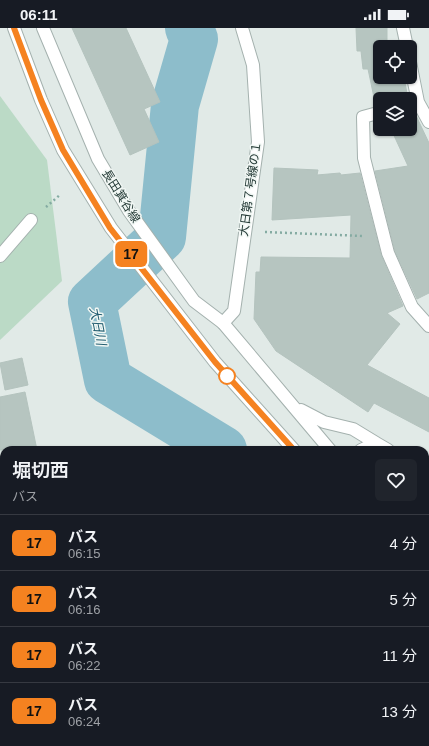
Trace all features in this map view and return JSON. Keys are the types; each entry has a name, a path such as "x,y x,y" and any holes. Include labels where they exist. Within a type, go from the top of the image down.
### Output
{"street":[{"name":"長田箕谷線","path":"14,28 41,100 63,150 110,228 195,337 244,396 290,446"},
{"name":"長田箕谷線","path":"43,28 98,159 129,210 194,301 219,320 295,406 327,446"},
{"name":"大日第７号線の１","path":"219,320 234,311 244,231 258,142 253,66 242,28"},
{"path":"404,28 406,40"},
{"path":"414,84 418,102 429,122"},
{"path":"373,114 363,117 364,158 388,253 412,307 429,326"},
{"path":"0,256 31,220"},
{"path":"295,406 324,422 353,429 381,446"},
{"path":"370,446 376,443"}],"path":[{"path":"244,231 365,236"}],"green space":[{"path":"0,96 47,160 62,281 0,340"}],"building":[{"path":"72,28 126,28 160,102 144,109 159,142 130,155"},
{"path":"356,28 387,28 387,40 373,40 373,84 405,84 407,92 373,93 368,69 363,69 361,51 357,51"},
{"path":"417,118 429,143 429,293 417,299 395,251 375,171 408,166 394,136 417,136"},
{"path":"274,168 318,170 317,175 360,173 381,255 403,306 387,313 400,324 367,365 429,398 429,432 374,403 368,412 276,351 254,319 256,272 260,272 261,257 350,258 351,215 272,220"},
{"path":"22,358 28,385 5,390 0,363"},
{"path":"25,392 36,446 0,446 0,397"}],"waterway":[{"name":"大日川","path":"189,28 194,39 175,105 162,237 92,302 108,380 216,446"}],"bus line":[{"name":"17","path":"14,28 41,100 63,150 110,228 215,362 290,446"}]}
